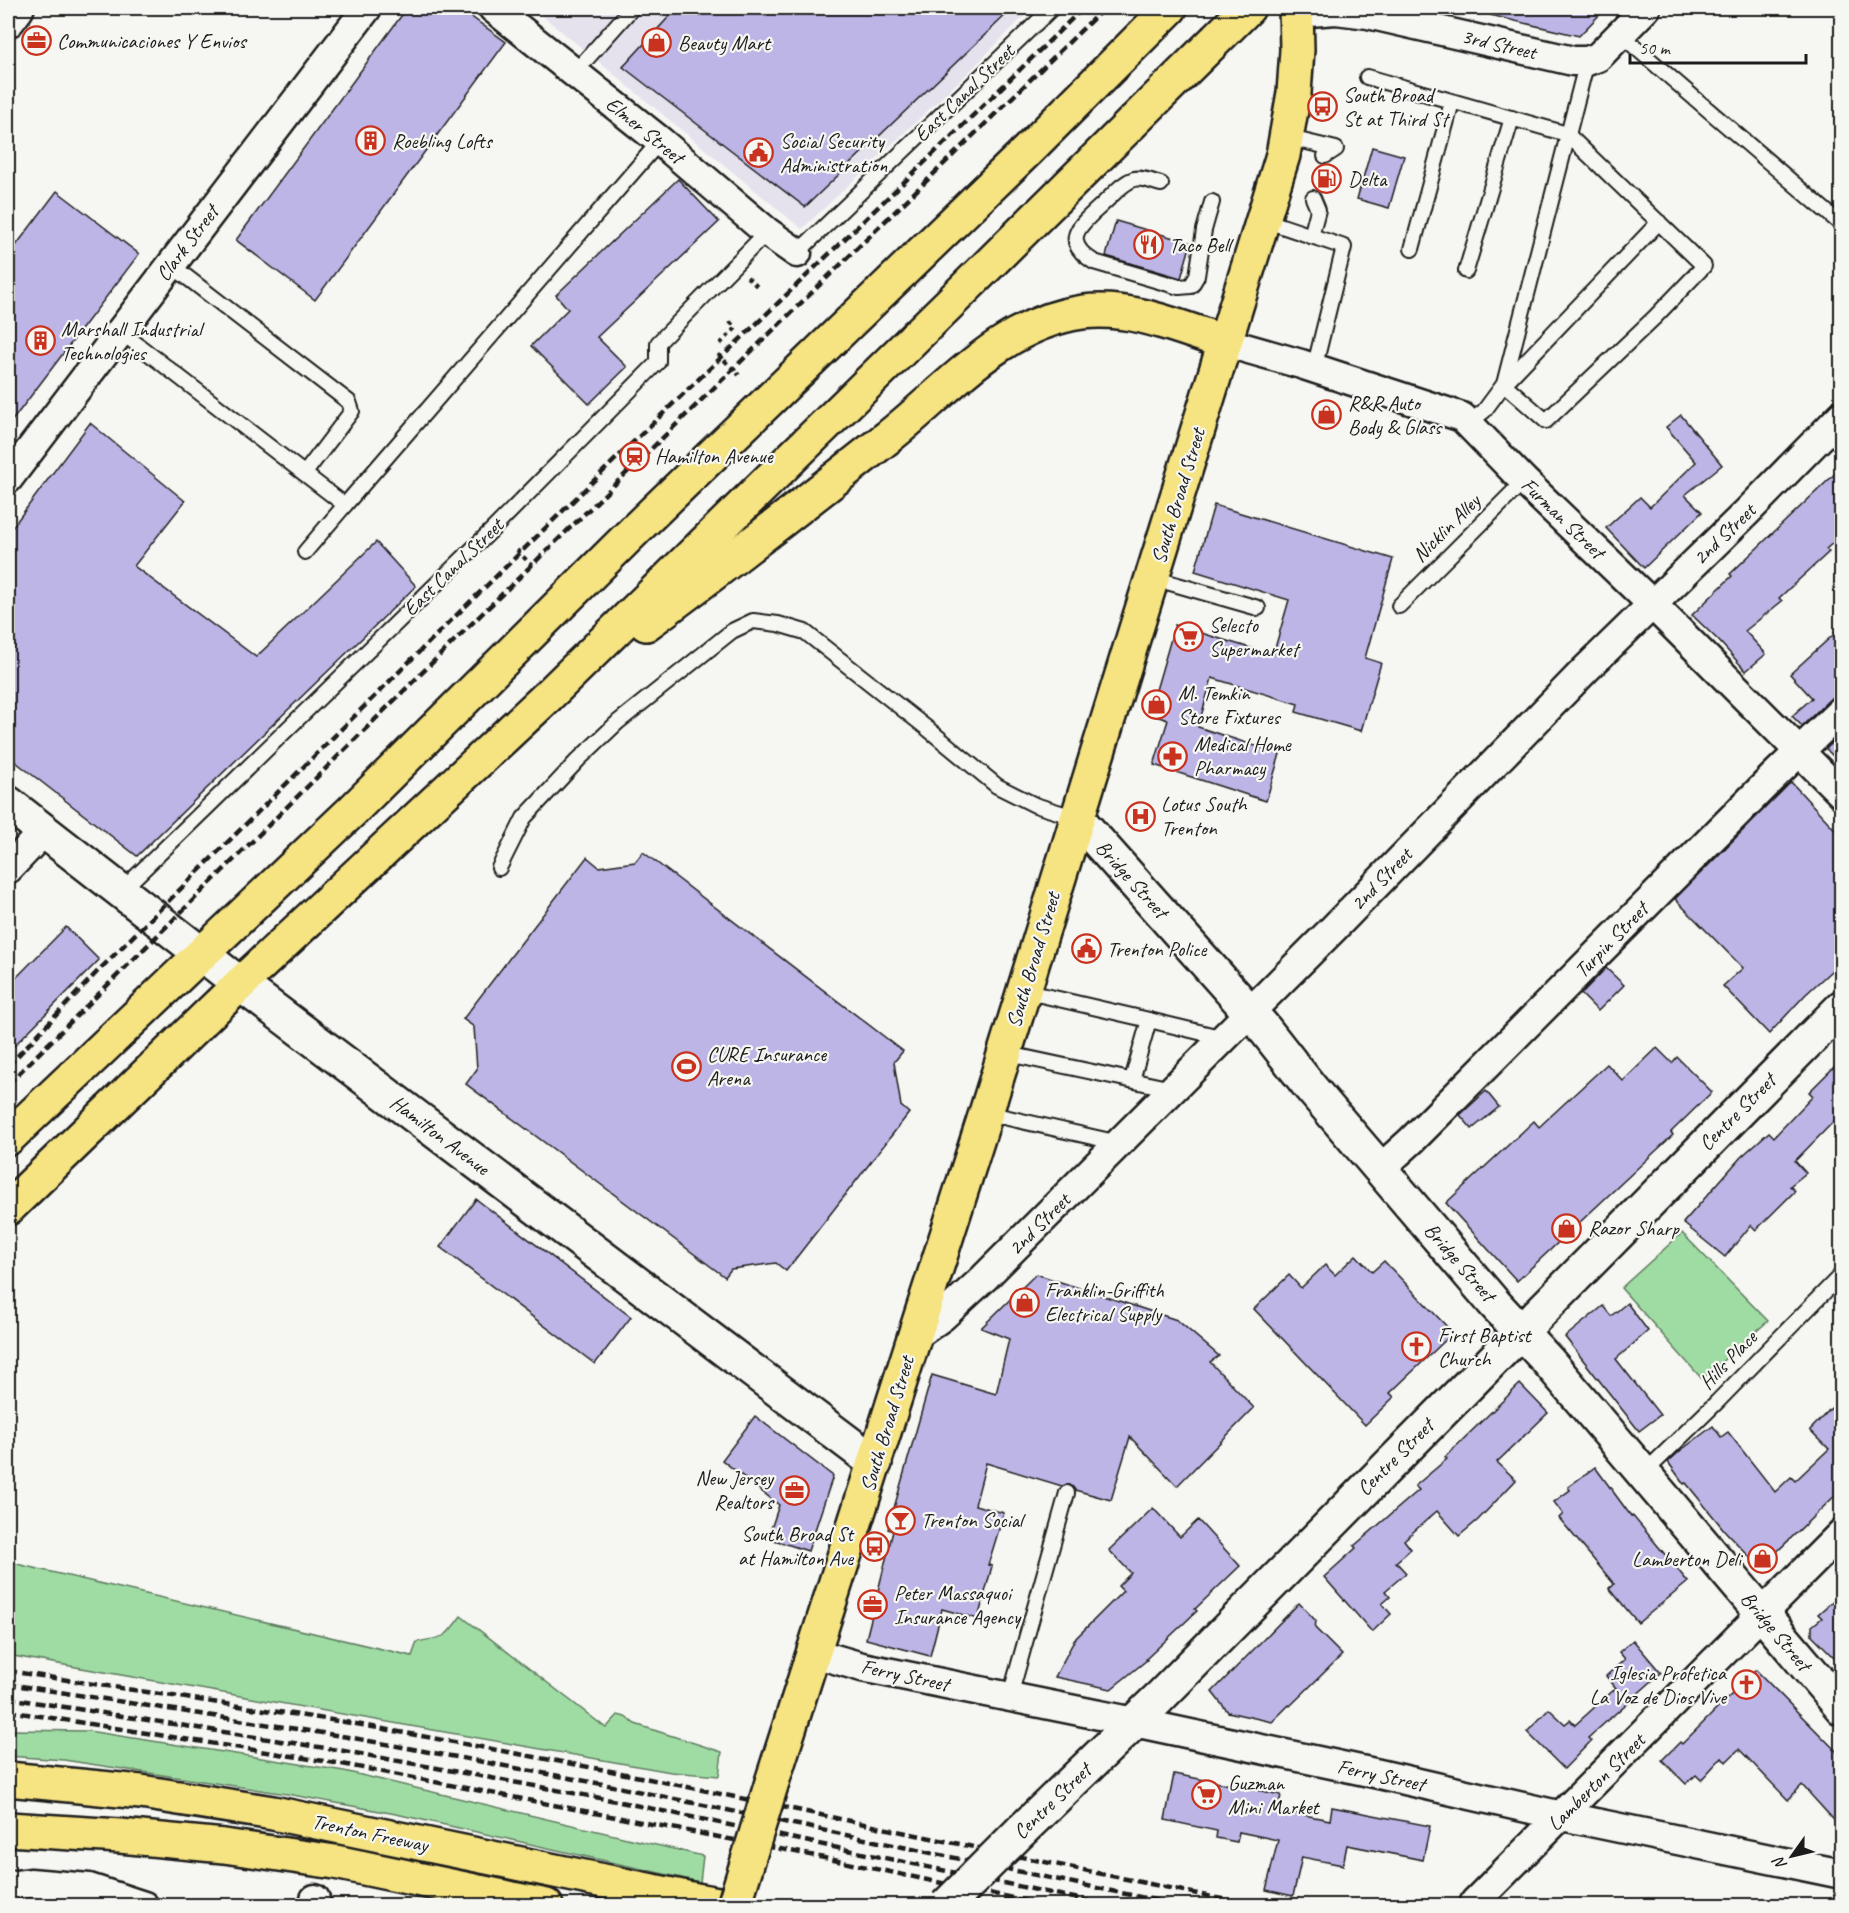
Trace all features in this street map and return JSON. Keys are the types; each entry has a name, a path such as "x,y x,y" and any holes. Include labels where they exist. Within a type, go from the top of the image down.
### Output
{"main road":[{"path":"8,1138 352,810 637,528 1019,159 1170,8"},
{"path":"8,1208 240,984 548,696 963,291 1248,8"},
{"name":"South Broad Street","path":"734,1905 986,1113 1189,462 1224,342 1264,220 1286,137 1294,93 1297,50 1296,10"},
{"path":"548,696 684,596 834,480 890,436 976,362 1012,335 1048,320 1083,312 1123,312 1142,315 1224,342"},
{"name":"Trenton Freeway","path":"8,1779 141,1792 273,1813 685,1898 729,1905"},
{"name":"Trenton Freeway","path":"8,1829 120,1836 224,1846 335,1862 546,1905"}],"street":[{"path":"8,20 17,8"},
{"name":"Clark Street","path":"8,479 367,8"},
{"name":"Elmer Street","path":"493,8 797,253"},
{"path":"1587,61 1598,57 1646,8"},
{"name":"3rd Street","path":"1296,10 1336,10 1368,14 1573,61 1587,61"},
{"name":"Furman Street","path":"1224,342 1451,412 1469,423 1524,481 1652,604 1842,794"},
{"name":"2nd Street","path":"915,1336 943,1316 984,1278 1120,1143 1652,604 1842,415"},
{"name":"Turpin Street","path":"1380,1169 1412,1140 1842,710"},
{"name":"Hamilton Avenue","path":"8,803 240,984 875,1463"},
{"name":"Bridge Street","path":"1077,818 1250,1012 1380,1169 1842,1708"},
{"path":"8,869 44,831"},
{"name":"Centre Street","path":"946,1905 1134,1722 1842,1007"},
{"name":"Lamberton Street","path":"1475,1902 1842,1533"},
{"name":"Ferry Street","path":"814,1653 862,1667 1134,1722 1562,1816 1842,1874"},
{"path":"20,1892 89,1888 144,1905"}],"lane":[{"path":"575,72 632,8"},
{"name":"East Canal Street","path":"797,253 1052,8"},
{"path":"1620,34 1842,225"},
{"path":"1504,384 1587,61"},
{"path":"1367,77 1567,134 1704,266 1546,421 1504,384"},
{"path":"1412,249 1452,102"},
{"path":"1466,271 1512,118"},
{"path":"1286,137 1334,156"},
{"path":"305,552 660,141"},
{"path":"1161,184 1137,178 1126,182 1077,229 1076,241 1083,256 1094,262 1179,287 1191,286 1197,276 1204,230 1212,202"},
{"path":"1311,236 1320,204"},
{"path":"1264,220 1344,247 1314,369"},
{"path":"1469,423 1484,411 1504,384 1659,222"},
{"name":"East Canal Street","path":"121,891 493,529 658,362 658,343 767,231"},
{"path":"171,265 349,402 352,411 305,473"},
{"path":"121,332 345,505"},
{"name":"Nicklin Alley","path":"1399,606 1524,481"},
{"path":"1153,578 1258,608"},
{"path":"499,868 524,818 594,745 618,722 732,631 753,621 778,624 805,632 997,786 1035,805 1077,818"},
{"path":"1023,991 1224,1038"},
{"path":"1132,1080 1149,1020"},
{"path":"1004,1053 1174,1089"},
{"path":"986,1113 1120,1143"},
{"name":"Hills Place","path":"1643,1474 1842,1274"},
{"path":"1010,1696 1066,1493"}],"path":[{"path":"720,344 736,327 728,320"},
{"path":"718,354 739,375"},
{"path":"517,550 535,569"}],"shaded area":[{"path":"533,8 1032,8 971,70 802,229"}],"green space":[{"path":"1682,1233 1768,1321 1702,1379 1621,1288"},
{"path":"8,1562 412,1656 417,1642 447,1634 461,1616 606,1728 618,1715 635,1724 722,1752 719,1776 671,1772 8,1655"},
{"path":"8,1730 88,1731 344,1771 703,1856 700,1882 396,1814 287,1794 64,1760 8,1756"}],"building":[{"name":"Roebling Lofts","path":"407,8 459,8 506,42 315,300 236,240"},
{"path":"677,8 1013,8 805,207 623,67"},
{"path":"1491,8 1606,8 1579,36 1490,15"},
{"path":"1372,147 1404,156 1389,208 1357,199"},
{"path":"678,179 719,222 597,337 627,367 589,404 531,346 568,309 556,295"},
{"name":"Marshall Industrial Technologies","path":"57,191 139,254 8,426 8,256"},
{"path":"1116,221 1191,243 1181,278 1106,256"},
{"path":"1681,415 1722,465 1685,495 1702,512 1644,568 1606,528 1640,497 1650,507 1696,462 1666,427"},
{"path":"90,423 185,501 134,566 256,657 376,542 416,586 137,856 8,756 8,533"},
{"path":"1842,467 1842,535 1826,549 1829,552 1779,598 1782,601 1745,631 1766,654 1746,671 1692,615 1732,576 1730,574"},
{"path":"1214,505 1393,559 1365,658 1381,663 1361,731 1296,712 1298,704 1212,678 1198,727 1280,754 1266,801 1154,765 1168,720 1149,714 1175,625 1273,655 1289,600 1195,571"},
{"path":"1842,627 1842,694 1831,698 1802,726 1792,716 1812,698 1790,674"},
{"path":"1842,733 1842,765 1826,749"},
{"path":"1791,782 1842,837 1842,961 1805,995 1769,1034 1723,986 1743,968 1675,899"},
{"name":"CURE Insurance Arena","path":"643,852 903,1051 894,1062 901,1106 909,1113 786,1271 776,1263 731,1269 725,1277 466,1084 477,1069 474,1027 463,1019 587,857 599,867 635,862"},
{"path":"66,927 99,960 8,1052 8,986"},
{"path":"1606,968 1624,985 1598,1011 1581,994"},
{"path":"1657,1048 1672,1063 1677,1057 1712,1092 1671,1132 1673,1135 1517,1281 1446,1203 1534,1121 1539,1127 1607,1064 1623,1081"},
{"path":"1842,1059 1842,1113 1795,1161 1806,1173 1790,1186 1795,1191 1756,1230 1751,1225 1725,1257 1683,1223 1741,1157 1769,1132 1774,1137 1813,1096 1809,1092"},
{"path":"1486,1091 1499,1107 1472,1129 1460,1115"},
{"path":"476,1199 631,1317 595,1364 440,1247"},
{"path":"1356,1255 1372,1272 1384,1261 1453,1333 1390,1393 1394,1397 1365,1425 1254,1309 1289,1275 1301,1288 1325,1265 1335,1275"},
{"path":"1036,1274 1177,1320 1219,1356 1210,1362 1254,1408 1177,1486 1130,1437 1111,1500 1075,1490 1070,1485 1062,1486 986,1463 975,1505 1004,1513 988,1565 992,1566 978,1619 942,1609 930,1656 866,1639 893,1531 888,1529 932,1375 996,1394 1009,1339 981,1328"},
{"path":"1627,1303 1648,1331 1616,1359 1660,1415 1639,1431 1565,1337 1603,1306 1611,1316"},
{"path":"1520,1384 1548,1413 1497,1462 1516,1480 1478,1520 1459,1536 1437,1511 1404,1540 1411,1549 1396,1562 1406,1573 1385,1591 1390,1597 1382,1604 1391,1614 1372,1632 1324,1577 1356,1548 1354,1546 1419,1490 1415,1486 1447,1459 1445,1457"},
{"path":"1831,1408 1842,1420 1842,1489 1760,1568 1725,1531 1686,1483 1684,1484 1668,1462 1713,1426 1721,1437 1728,1432 1775,1492 1791,1477 1795,1481 1829,1449 1810,1430"},
{"name":"New Jersey Realtors","path":"755,1416 833,1476 808,1551 768,1538 779,1505 722,1460"},
{"path":"1595,1467 1631,1516 1688,1582 1638,1623 1609,1588 1614,1584 1559,1518 1563,1514 1554,1502 1570,1490 1568,1487"},
{"path":"1153,1508 1180,1537 1198,1520 1240,1566 1147,1660 1111,1689 1055,1677 1075,1639 1123,1591 1118,1586 1131,1573 1109,1550"},
{"path":"1842,1593 1842,1665 1812,1635 1812,1626 1822,1618 1818,1614"},
{"path":"1299,1603 1316,1621 1315,1628 1342,1655 1272,1722 1228,1712 1212,1692"},
{"path":"1633,1640 1661,1673 1588,1738 1591,1741 1564,1769 1527,1732 1549,1709 1565,1724 1570,1720 1575,1725 1616,1688 1606,1676 1625,1659 1619,1652"},
{"path":"1756,1670 1842,1757 1842,1829 1802,1785 1788,1800 1739,1749 1726,1762 1722,1757 1701,1780 1696,1775 1686,1784 1662,1760 1680,1742 1682,1744"},
{"path":"1174,1774 1281,1795 1278,1810 1330,1820 1332,1807 1430,1826 1423,1860 1347,1845 1343,1865 1302,1857 1293,1896 1266,1890 1278,1840 1239,1832 1237,1842 1216,1838 1217,1831 1165,1820"}],"railway":[{"path":"8,1066 97,972 421,650 1083,8"},
{"path":"8,1084 457,638 1104,8"},
{"path":"8,1671 351,1723 616,1772 1255,1906"},
{"path":"8,1684 348,1737 613,1786 1183,1906"},
{"path":"8,1698 344,1751 611,1800 1112,1906"},
{"path":"8,1711 342,1764 796,1852 1050,1906"}],"place":[{"name":"Communicaciones Y Envios","path":"36,41"},
{"name":"Beauty Mart","path":"657,43"},
{"name":"South Broad St at Third St","path":"1322,107"},
{"name":"Roebling Lofts","path":"371,141"},
{"name":"Social Security Administration","path":"759,153"},
{"name":"Delta","path":"1327,179"},
{"name":"Taco Bell","path":"1148,245"},
{"name":"Marshall Industrial Technologies","path":"40,341"},
{"name":"R&R Auto Body & Glass","path":"1327,415"},
{"name":"Hamilton Avenue","path":"634,456"},
{"name":"Selecto Supermarket","path":"1188,637"},
{"name":"M. Temkin Store Fixtures","path":"1157,705"},
{"name":"Medical Home Pharmacy","path":"1173,756"},
{"name":"Lotus South Trenton","path":"1140,816"},
{"name":"Trenton Police","path":"1086,949"},
{"name":"CURE Insurance Arena","path":"686,1066"},
{"name":"Razor Sharp","path":"1567,1228"},
{"name":"Franklin-Griffith Electrical Supply","path":"1024,1302"},
{"name":"First Baptist Church","path":"1417,1347"},
{"name":"New Jersey Realtors","path":"794,1490"},
{"name":"Trenton Social","path":"900,1520"},
{"name":"South Broad St at Hamilton Ave","path":"874,1546"},
{"name":"Lamberton Deli","path":"1762,1559"},
{"name":"Peter Massaquoi Insurance Agency","path":"873,1605"},
{"name":"Iglesia Profetica La Voz de Dios Vive","path":"1747,1685"},
{"name":"Guzman Mini Market","path":"1207,1795"}]}
